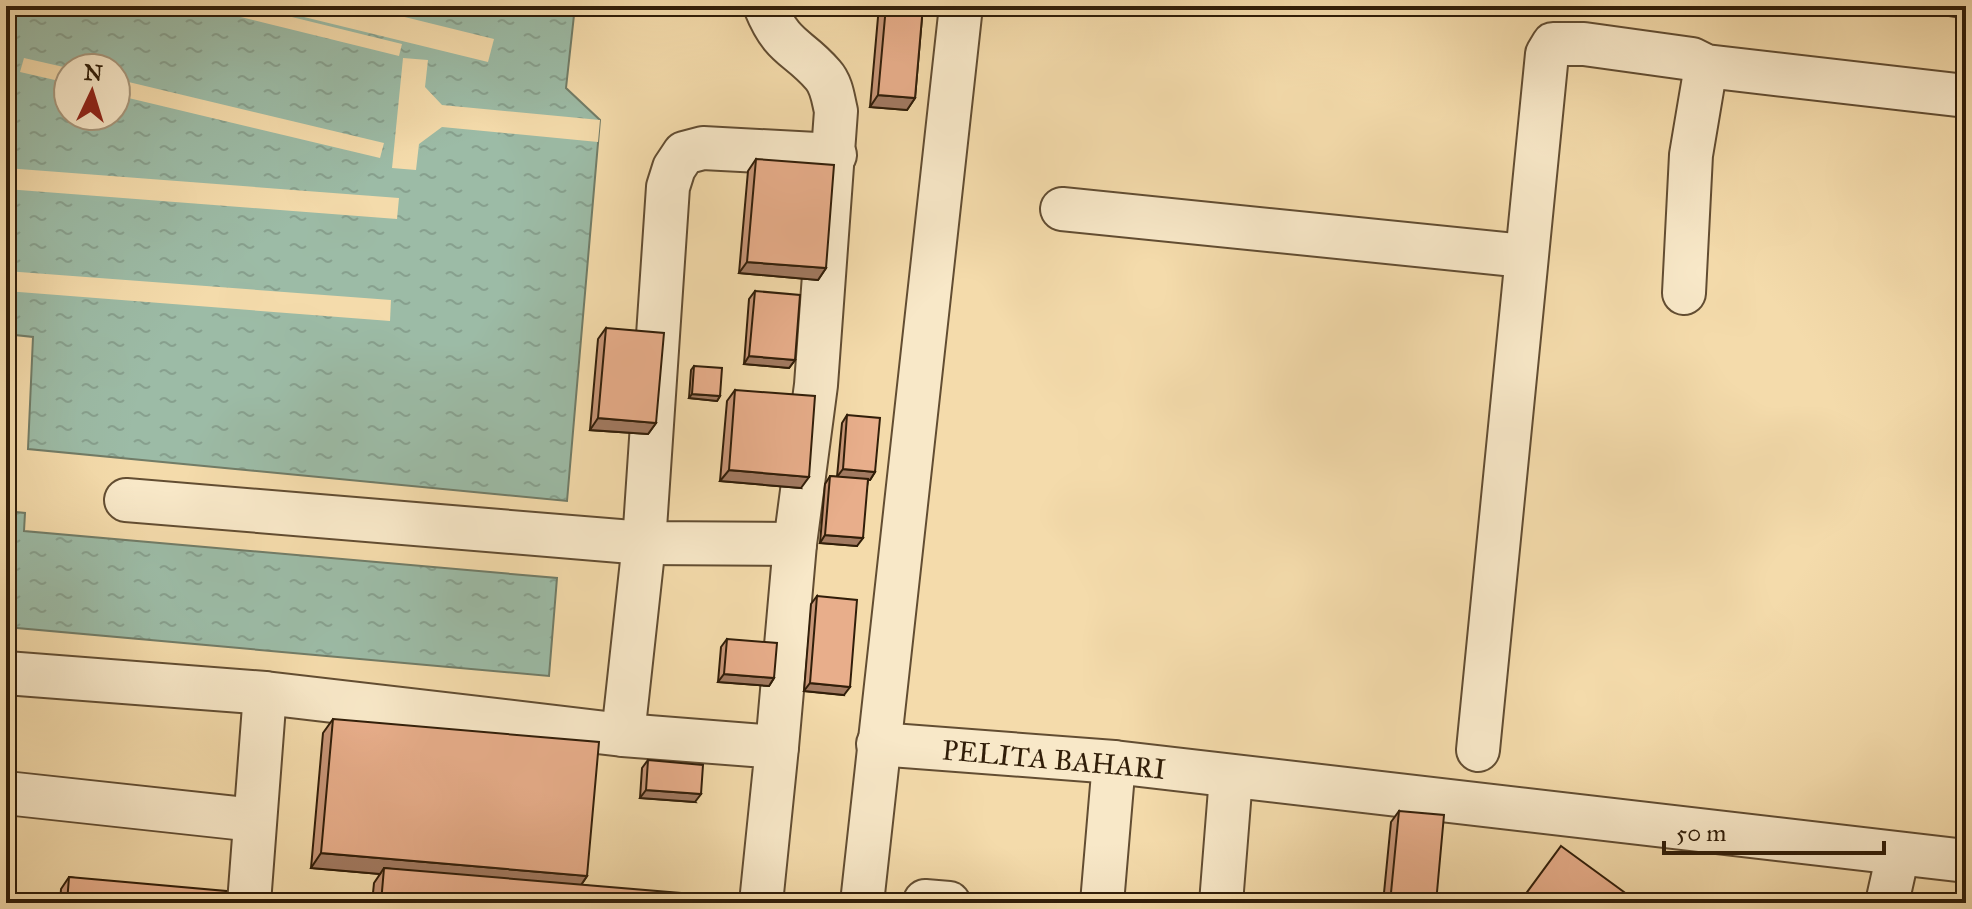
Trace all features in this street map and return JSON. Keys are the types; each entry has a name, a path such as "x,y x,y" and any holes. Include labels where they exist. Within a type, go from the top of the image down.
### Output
{"lane":[{"path":"761,903 795,544 816,385 836,111 831,88 823,74 785,42 765,6"},
{"path":"862,903 961,6"},
{"path":"1478,750 1525,256 1547,54 1553,44 1584,44 1692,59 1706,66 1966,96"},
{"path":"1684,293 1691,155 1706,66"},
{"path":"623,735 644,543 664,238 674,168 684,153 703,148 835,155"},
{"path":"1062,209 1525,256"},
{"path":"126,500 644,543 795,544"},
{"path":"6,673 265,693 623,735 777,747"},
{"path":"249,903 265,693"},
{"name":"PELITA BAHARI","path":"878,744 1114,762 1966,861"},
{"path":"1102,903 1114,762"},
{"path":"1221,903 1231,777"},
{"path":"6,793 255,820"},
{"path":"1887,903 1898,854"}],"water":[{"path":"6,6 575,6 566,88 600,120 567,501 28,449 33,337 6,334"},
{"path":"6,511 25,513 24,531 557,578 549,676 6,627"}],"pier":[{"path":"196,6 247,6 402,44 399,56"},
{"path":"259,6 360,6 494,39 488,62"},
{"path":"24,58 52,64 52,79 20,72"},
{"path":"403,58 428,60 425,87 442,105 600,120 598,142 442,127 419,144 416,170 392,168"},
{"path":"132,83 384,143 380,158 132,99"},
{"path":"6,168 399,198 397,219 6,189"},
{"path":"6,271 391,300 390,321 6,291"}],"building":[{"path":"886,6 923,6 915,98 878,95"},
{"path":"756,159 834,165 826,268 747,262"},
{"path":"755,291 800,295 795,360 749,356"},
{"path":"606,328 664,333 656,423 598,418"},
{"path":"694,366 722,368 720,396 692,394"},
{"path":"735,390 815,396 809,477 729,470"},
{"path":"847,415 880,418 875,472 843,469"},
{"path":"830,476 868,479 863,538 825,535"},
{"path":"817,596 857,600 850,687 810,683"},
{"path":"727,639 777,643 774,678 724,674"},
{"path":"333,719 599,742 587,876 321,853"},
{"path":"648,760 703,765 701,794 646,790"},
{"path":"1399,811 1444,815 1436,903 1390,903"},
{"path":"1561,846 1639,903 1519,903"},
{"path":"384,868 752,899 751,903 381,903"},
{"path":"69,877 226,891 225,903 67,903"}]}
